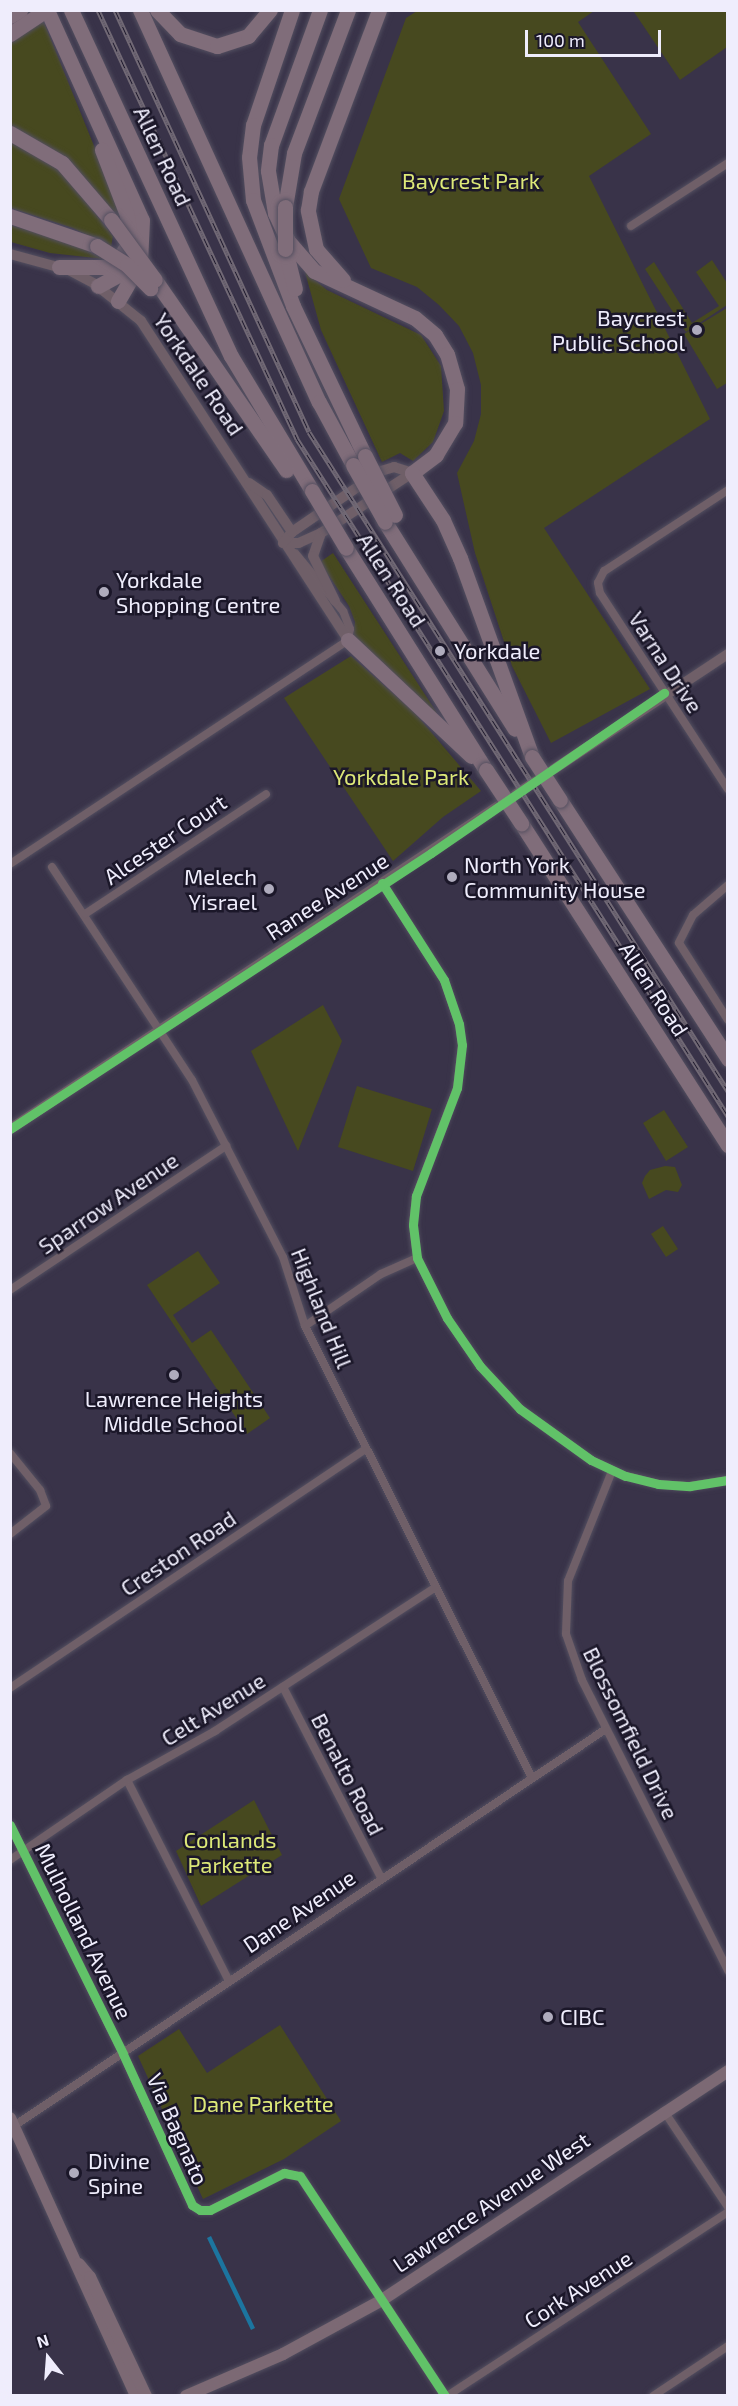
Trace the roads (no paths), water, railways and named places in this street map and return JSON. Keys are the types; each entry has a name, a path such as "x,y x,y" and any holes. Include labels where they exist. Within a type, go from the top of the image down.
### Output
{"highway":[{"path":"10,16 20,10"},
{"path":"10,34 47,10 137,204 144,237 140,263 118,301"},
{"name":"Allen Road","path":"71,10 231,356 308,494 346,548 728,1145"},
{"name":"Allen Road","path":"140,10 319,402 359,460 442,615 728,1059"},
{"path":"157,10 180,34 218,46 248,36 270,10"},
{"path":"292,10 253,125 250,184 264,239 313,344 359,460"},
{"path":"320,10 271,145 270,192 280,227 306,264 335,283 374,299 427,327 442,345 455,376 458,400 451,433 436,455 412,473 443,520 460,558 532,757"},
{"path":"313,344 285,249 285,207 294,153 348,10"},
{"path":"374,299 328,268 316,249 308,216 311,191 379,10"},
{"path":"60,267 106,267 120,259 130,240 127,215 76,74"},
{"path":"10,133 62,163 111,220 152,284 308,494"},
{"path":"10,216 97,246 152,284"},
{"path":"98,286 140,263"},
{"path":"348,640 486,770"}],"main road":[{"name":"Lawrence Avenue West","path":"186,2396 203,2392 283,2354 382,2300 664,2111 728,2071"},
{"path":"12,2122 78,2263 82,2282 136,2396"},
{"path":"78,2263 90,2277 146,2396"}],"street":[{"path":"631,226 728,163"},
{"name":"Yorkdale Road","path":"10,254 60,267 98,286 141,321 249,483 252,496 348,640"},
{"path":"283,543 292,532 388,468 412,473"},
{"path":"283,543 299,543 321,533 412,473"},
{"name":"Yorkdale Road","path":"249,483 267,495 292,532"},
{"name":"Varna Drive","path":"728,490 604,572 598,583 600,593 728,789"},
{"path":"321,533 313,555 335,601"},
{"name":"Yorkdale Road","path":"283,543 301,558 348,620 348,640"},
{"path":"10,864 306,670 348,640"},
{"name":"Ranee Avenue","path":"10,1129 664,693 728,654"},
{"name":"Alcester Court","path":"85,914 266,794"},
{"name":"Highland Hill","path":"52,867 192,1080 283,1257 305,1326 434,1588 532,1778"},
{"path":"382,883 444,980 454,1001 462,1045 457,1088 414,1205 417,1258 458,1335 499,1388 541,1428 612,1471 673,1485 728,1480"},
{"path":"728,885 693,915 679,943 728,1020"},
{"name":"Sparrow Avenue","path":"10,1290 226,1146"},
{"path":"305,1326 381,1274 417,1258"},
{"name":"Creston Road","path":"10,1688 365,1449"},
{"path":"10,1453 34,1482 46,1506 10,1534"},
{"name":"Blossomfield Drive","path":"612,1471 573,1562 564,1605 571,1652 606,1729 728,1970"},
{"name":"Celt Avenue","path":"10,1860 127,1780 190,1746 434,1588"},
{"name":"Benalto Road","path":"283,1687 381,1878"},
{"name":"Dane Avenue","path":"12,2122 123,2054 381,1878 606,1729"},
{"path":"127,1780 230,1981"},
{"name":"Mulholland Avenue","path":"10,1825 123,2054"},
{"name":"Via Bagnato","path":"123,2054 196,2209 210,2210 284,2173 297,2174 382,2300"},
{"path":"664,2111 728,2210"},
{"name":"Cork Avenue","path":"446,2396 728,2210"},
{"path":"382,2300 446,2396"},
{"path":"653,2396 728,2346"}],"water":[{"path":"211,2236 255,2328 251,2330 207,2238"}],"railway":[{"path":"98,10 297,439 728,1116"},
{"path":"115,10 309,432 728,1091"}],"place":[{"name":"Baycrest Public School","path":"697,330"},
{"name":"Yorkdale Shopping Centre","path":"104,592"},
{"name":"Yorkdale","path":"440,651"},
{"name":"North York Community House","path":"452,877"},
{"name":"Melech Yisrael","path":"269,889"},
{"name":"Lawrence Heights Middle School","path":"174,1375"},
{"name":"CIBC","path":"548,2017"},
{"name":"Divine Spine","path":"74,2173"}],"park label":[{"name":"Baycrest Park","path":"471,181"},
{"name":"Yorkdale Park","path":"401,777"},
{"name":"Conlands Parkette","path":"230,1852"},
{"name":"Dane Parkette","path":"263,2104"}]}
